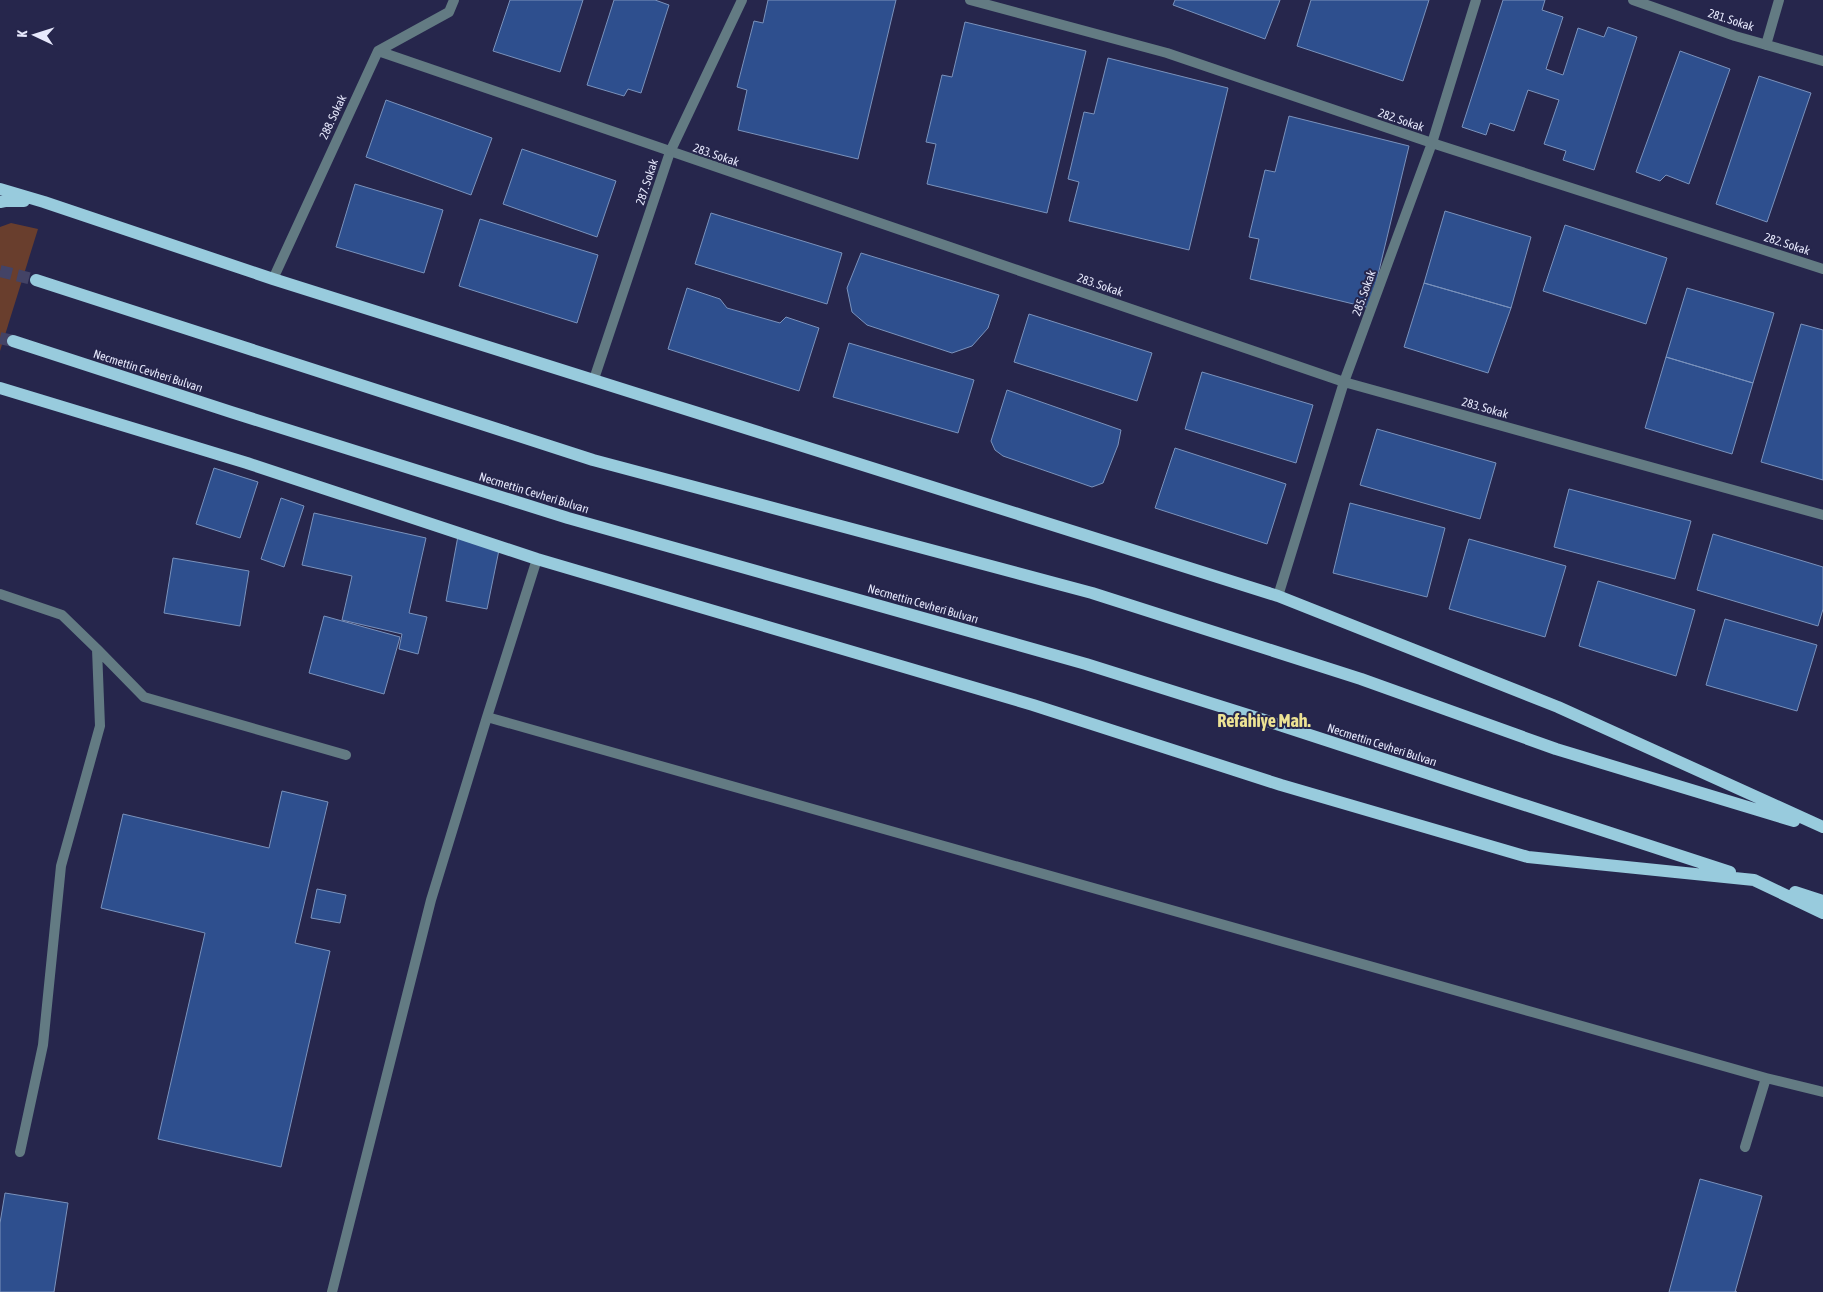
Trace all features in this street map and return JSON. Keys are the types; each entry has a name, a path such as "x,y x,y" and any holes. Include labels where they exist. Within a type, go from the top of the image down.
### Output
{"main road":[{"path":"0,189 273,279 1278,596 1558,707 1823,828"},
{"path":"0,202 5,200 44,202"},
{"path":"36,280 593,460 1092,593 1361,679 1556,749 1823,828"},
{"name":"Necmettin Cevheri Bulvarı","path":"13,341 240,415 568,518 1095,667 1823,901"},
{"path":"0,388 247,462 537,559 1024,702 1281,785 1528,857 1754,880 1823,912"}],"street":[{"path":"378,51 449,12 454,0"},
{"name":"287. Sokak","path":"594,379 670,152 742,0"},
{"name":"282. Sokak","path":"970,0 999,4 1167,53 1432,143 1823,269"},
{"name":"285. Sokak","path":"1278,596 1344,382 1432,143 1476,0"},
{"name":"281. Sokak","path":"1633,0 1766,45 1823,61"},
{"path":"1766,45 1779,0"},
{"name":"283. Sokak","path":"378,51 1344,382 1823,515"},
{"name":"288. Sokak","path":"273,279 378,51"},
{"path":"332,1292 431,900 537,559"},
{"path":"0,594 62,615 144,697 346,755"},
{"path":"20,1152 43,1045 61,866 100,726 97,649"},
{"path":"487,717 1766,1078 1823,1092"},
{"path":"1745,1147 1766,1078"}],"shaded area":[{"path":"11,223 38,229 0,351 0,227"}],"building":[{"path":"510,0 583,0 560,72 493,51"},
{"path":"614,0 655,0 669,5 641,93 628,89 624,96 587,85"},
{"path":"768,0 896,0 858,159 738,130 747,90 737,87 754,21 763,23"},
{"path":"1175,0 1280,0 1265,39 1173,5"},
{"path":"1311,0 1429,0 1403,81 1297,46"},
{"path":"1503,0 1545,0 1542,10 1563,17 1546,69 1563,75 1578,28 1604,37 1608,27 1637,37 1594,170 1563,160 1566,151 1544,144 1559,100 1528,90 1514,131 1490,123 1486,135 1462,127"},
{"path":"965,22 1086,51 1047,213 927,184 936,144 926,142 942,75 952,77"},
{"path":"1680,51 1730,69 1689,184 1666,175 1660,181 1636,172"},
{"path":"1108,58 1228,88 1189,250 1069,221 1079,182 1068,179 1084,112 1094,114"},
{"path":"1759,76 1811,93 1767,222 1716,204"},
{"path":"386,100 492,138 471,195 366,157"},
{"path":"1289,116 1409,146 1370,308 1250,279 1259,239 1249,237 1265,170 1275,172"},
{"path":"522,149 616,181 597,237 503,204"},
{"path":"355,184 443,210 424,273 336,247"},
{"path":"1445,211 1531,237 1511,308 1424,283"},
{"path":"711,213 842,253 827,304 695,264"},
{"path":"480,219 598,255 577,323 459,286"},
{"path":"1565,225 1667,258 1646,324 1543,291"},
{"path":"861,253 999,295 988,328 972,346 952,353 867,325 852,312 847,288"},
{"path":"1424,283 1511,308 1488,373 1404,347"},
{"path":"687,288 720,299 727,308 780,323 786,317 819,328 799,391 668,349"},
{"path":"1687,288 1774,313 1753,383 1666,357"},
{"path":"1029,314 1152,353 1137,401 1014,362"},
{"path":"1801,324 1823,330 1823,480 1761,462"},
{"path":"849,343 974,380 958,433 833,397"},
{"path":"1666,357 1753,383 1732,454 1645,428"},
{"path":"1202,372 1313,405 1296,463 1185,429"},
{"path":"1007,390 1121,430 1118,445 1103,483 1092,487 1003,456 995,450 991,441"},
{"path":"1377,429 1496,463 1480,519 1360,485"},
{"path":"1175,448 1286,484 1267,544 1155,508"},
{"path":"214,468 258,482 240,538 196,524"},
{"path":"1569,489 1691,521 1675,579 1554,547"},
{"path":"281,498 304,506 284,567 261,559"},
{"path":"1350,503 1445,528 1427,597 1333,573"},
{"path":"314,513 426,538 409,613 427,617 418,654 399,649 402,634 342,620 352,576 302,565"},
{"path":"1713,534 1823,567 1823,609 1818,626 1697,590"},
{"path":"458,536 500,545 487,609 446,601"},
{"path":"1469,539 1566,566 1545,637 1449,609"},
{"path":"173,558 249,571 240,626 164,613"},
{"path":"1598,581 1695,610 1676,676 1579,646"},
{"path":"324,616 400,637 384,694 309,673"},
{"path":"1725,619 1817,645 1797,711 1706,685"},
{"path":"282,791 328,802 295,943 330,951 281,1167 158,1139 205,933 101,908 123,814 269,848"},
{"path":"317,889 346,895 340,923 311,918"},
{"path":"1700,1179 1762,1196 1735,1292 1669,1292"},
{"path":"5,1193 68,1203 54,1292 0,1292 0,1223"}],"tunnel":[{"path":"0,271 36,280"},
{"path":"0,338 13,341"}],"district":[{"name":"Refahiye Mah.","path":"1264,720"}]}
